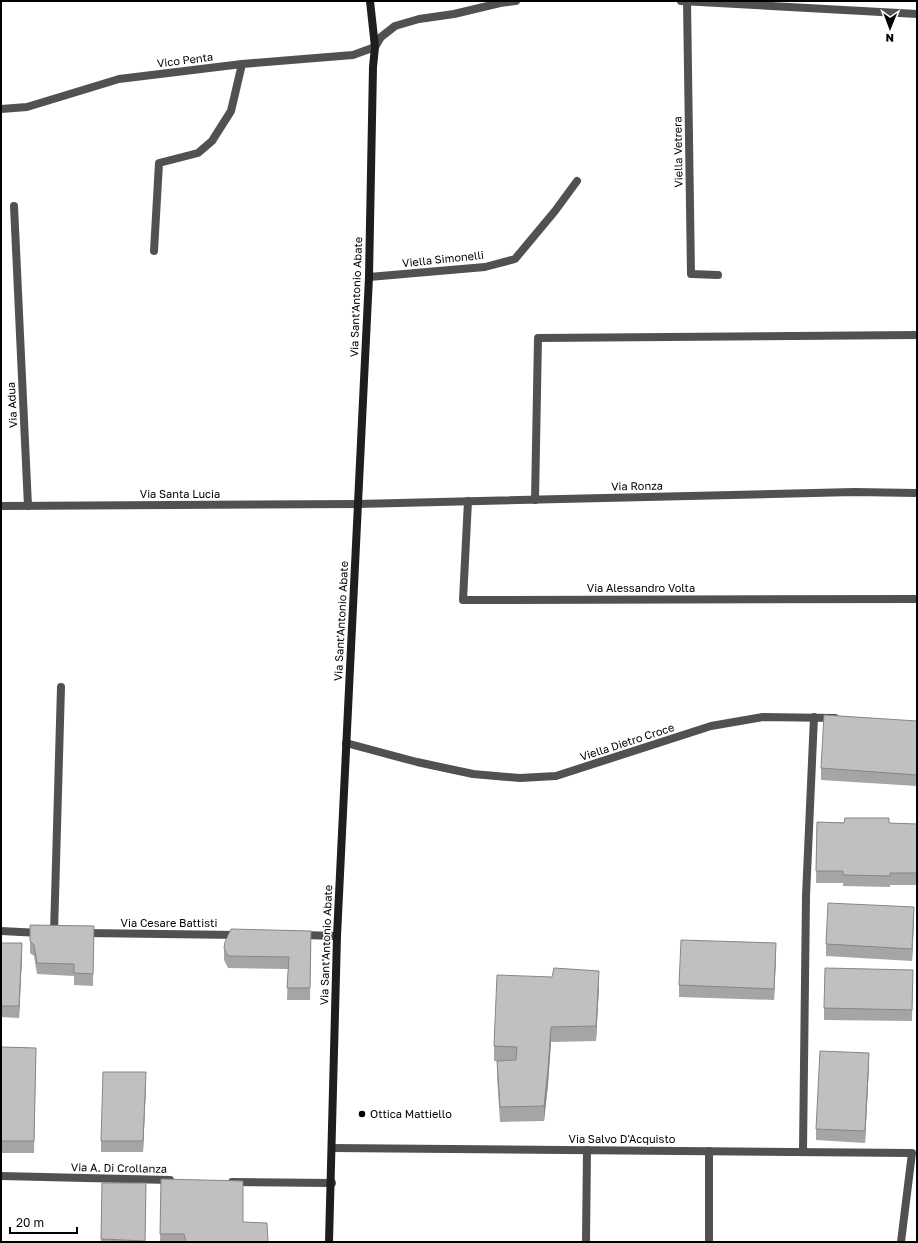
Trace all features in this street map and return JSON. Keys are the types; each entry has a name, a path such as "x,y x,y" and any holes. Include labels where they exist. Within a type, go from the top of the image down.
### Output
{"street":[{"name":"Via Sant'Antonio Abate","path":"330,1242 337,936 369,277 373,67 375,47 370,1"},
{"path":"375,47 381,37 395,26 419,19 454,14 500,3 516,1"},
{"path":"684,1 917,14"},
{"name":"Viella Vetrera","path":"684,1 691,274 718,274"},
{"name":"Vico Penta","path":"1,109 27,107 119,79 242,64 353,55 375,47"},
{"path":"154,251 159,163 198,153 212,141 231,111 242,64"},
{"name":"Viella Simonelli","path":"369,277 485,268 515,259 555,211 577,181"},
{"name":"Via Adua","path":"14,206 28,506"},
{"path":"535,500 538,338 917,336"},
{"name":"Via Ronza","path":"358,504 854,492 917,493"},
{"name":"Via Alessandro Volta","path":"468,501 464,600 917,599"},
{"name":"Via Santa Lucia","path":"1,506 358,504"},
{"path":"1,931 58,933 61,687"},
{"name":"Viella Dietro Croce","path":"346,743 417,762 474,774 520,778 556,776 711,726 763,717 814,717 846,719"},
{"path":"803,1151 806,896 814,717"},
{"name":"Via Cesare Battisti","path":"78,933 243,935"},
{"path":"290,935 337,936"},
{"name":"Via Salvo D'Acquisto","path":"332,1148 912,1153 901,1242"},
{"path":"586,1242 588,1150"},
{"path":"709,1151 709,1242"},
{"name":"Via A. Di Crollanza","path":"1,1176 182,1180"},
{"path":"221,1181 332,1183"}],"building":[{"path":"824,715 917,721 917,775 821,768"},
{"path":"845,818 889,818 889,823 917,824 917,873 890,873 890,876 843,875 843,871 816,871 817,822 844,823"},
{"path":"828,903 914,907 912,949 826,944"},
{"path":"30,925 94,926 93,974 74,973 74,964 37,963 34,945 30,941"},
{"path":"231,929 311,931 310,988 287,988 289,957 228,956 224,948"},
{"path":"681,940 776,943 774,989 679,985"},
{"path":"1,943 22,943 19,1006 1,1006"},
{"path":"554,968 599,971 596,1026 551,1027 544,1106 500,1107 497,1061 516,1060 517,1047 494,1046 497,975 552,977"},
{"path":"825,968 913,970 912,1010 824,1008"},
{"path":"1,1047 36,1048 34,1141 1,1141"},
{"path":"820,1051 869,1053 865,1131 816,1129"},
{"path":"103,1072 146,1072 143,1141 101,1141"},
{"path":"161,1179 243,1181 243,1222 267,1223 268,1242 186,1242 184,1234 160,1234"},
{"path":"102,1183 146,1183 145,1241 101,1239"}],"place":[{"name":"Ottica Mattiello","path":"362,1114"}]}
